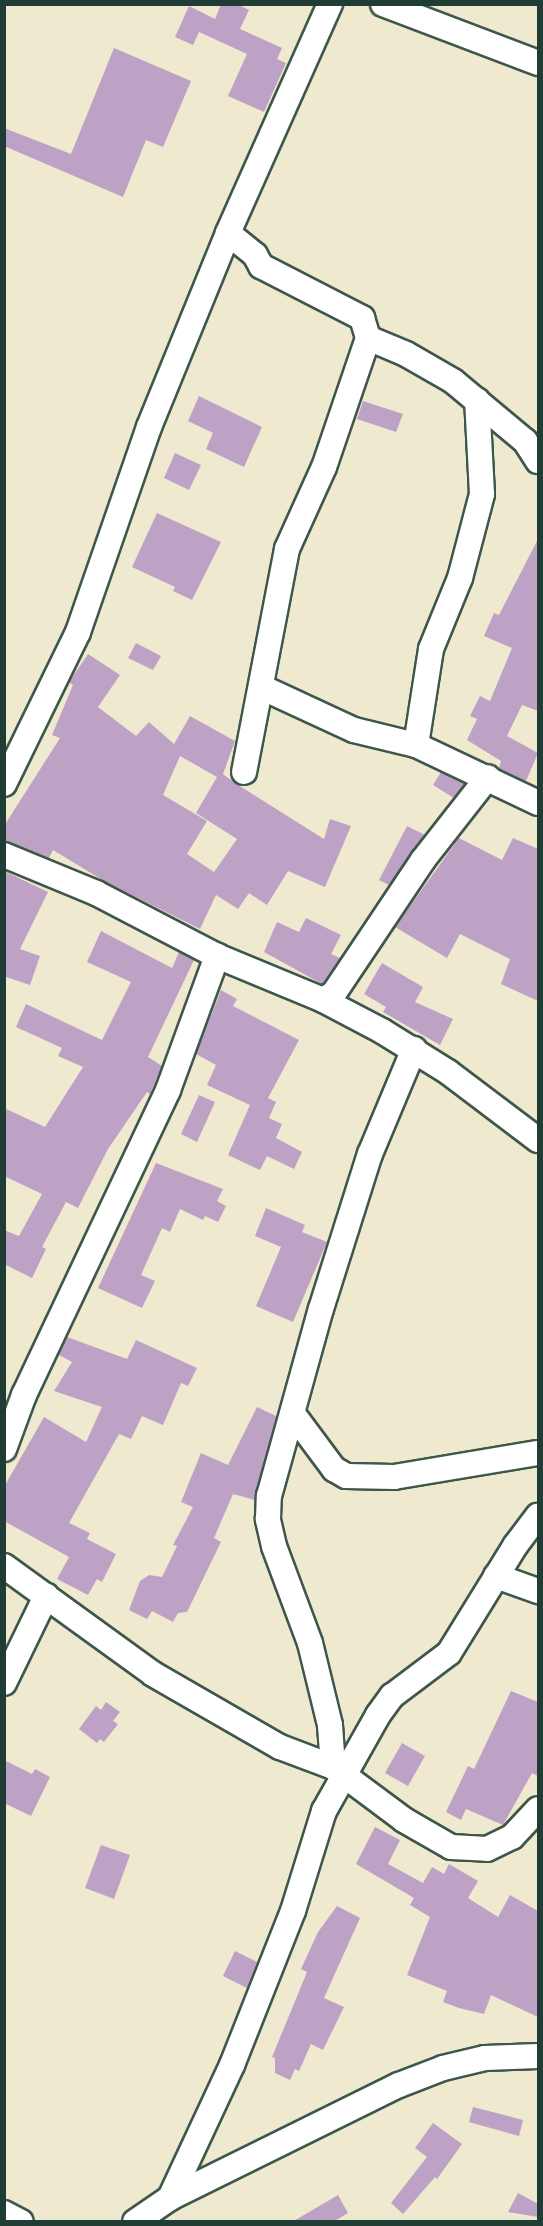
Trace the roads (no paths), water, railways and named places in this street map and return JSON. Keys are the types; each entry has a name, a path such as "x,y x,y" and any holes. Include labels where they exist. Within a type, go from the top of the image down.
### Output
{"street":[{"path":"4,784 78,632 149,427 228,233 330,4"},
{"path":"383,4 538,63"},
{"path":"228,233 255,255 261,266 362,318 368,338 324,468 287,549 244,772"},
{"path":"368,338 421,362 477,400 525,441 538,461"},
{"path":"416,745 430,649 460,578 482,494 477,400"},
{"path":"261,687 354,730 416,745 488,777 538,803"},
{"path":"323,1000 334,993 417,868 488,777"},
{"path":"4,855 96,893 217,956 323,1000 414,1049 538,1140"},
{"path":"4,1449 24,1395 168,1090 217,956"},
{"path":"339,1771 310,1643 274,1546 268,1519 275,1470 293,1414 321,1309 370,1154 414,1049"},
{"path":"293,1414 334,1469 346,1476 394,1477 538,1453"},
{"path":"170,2198 232,2065 292,1911 339,1771 392,1696 449,1653 496,1576 538,1516"},
{"path":"4,1566 180,1690 280,1747 339,1771 404,1820 451,1847 487,1850 512,1837 538,1809"},
{"path":"496,1576 538,1591"},
{"path":"4,1683 46,1596"},
{"path":"135,2222 170,2198 332,2116 442,2068 485,2058 538,2056"},
{"path":"4,2213 21,2222"}]}
